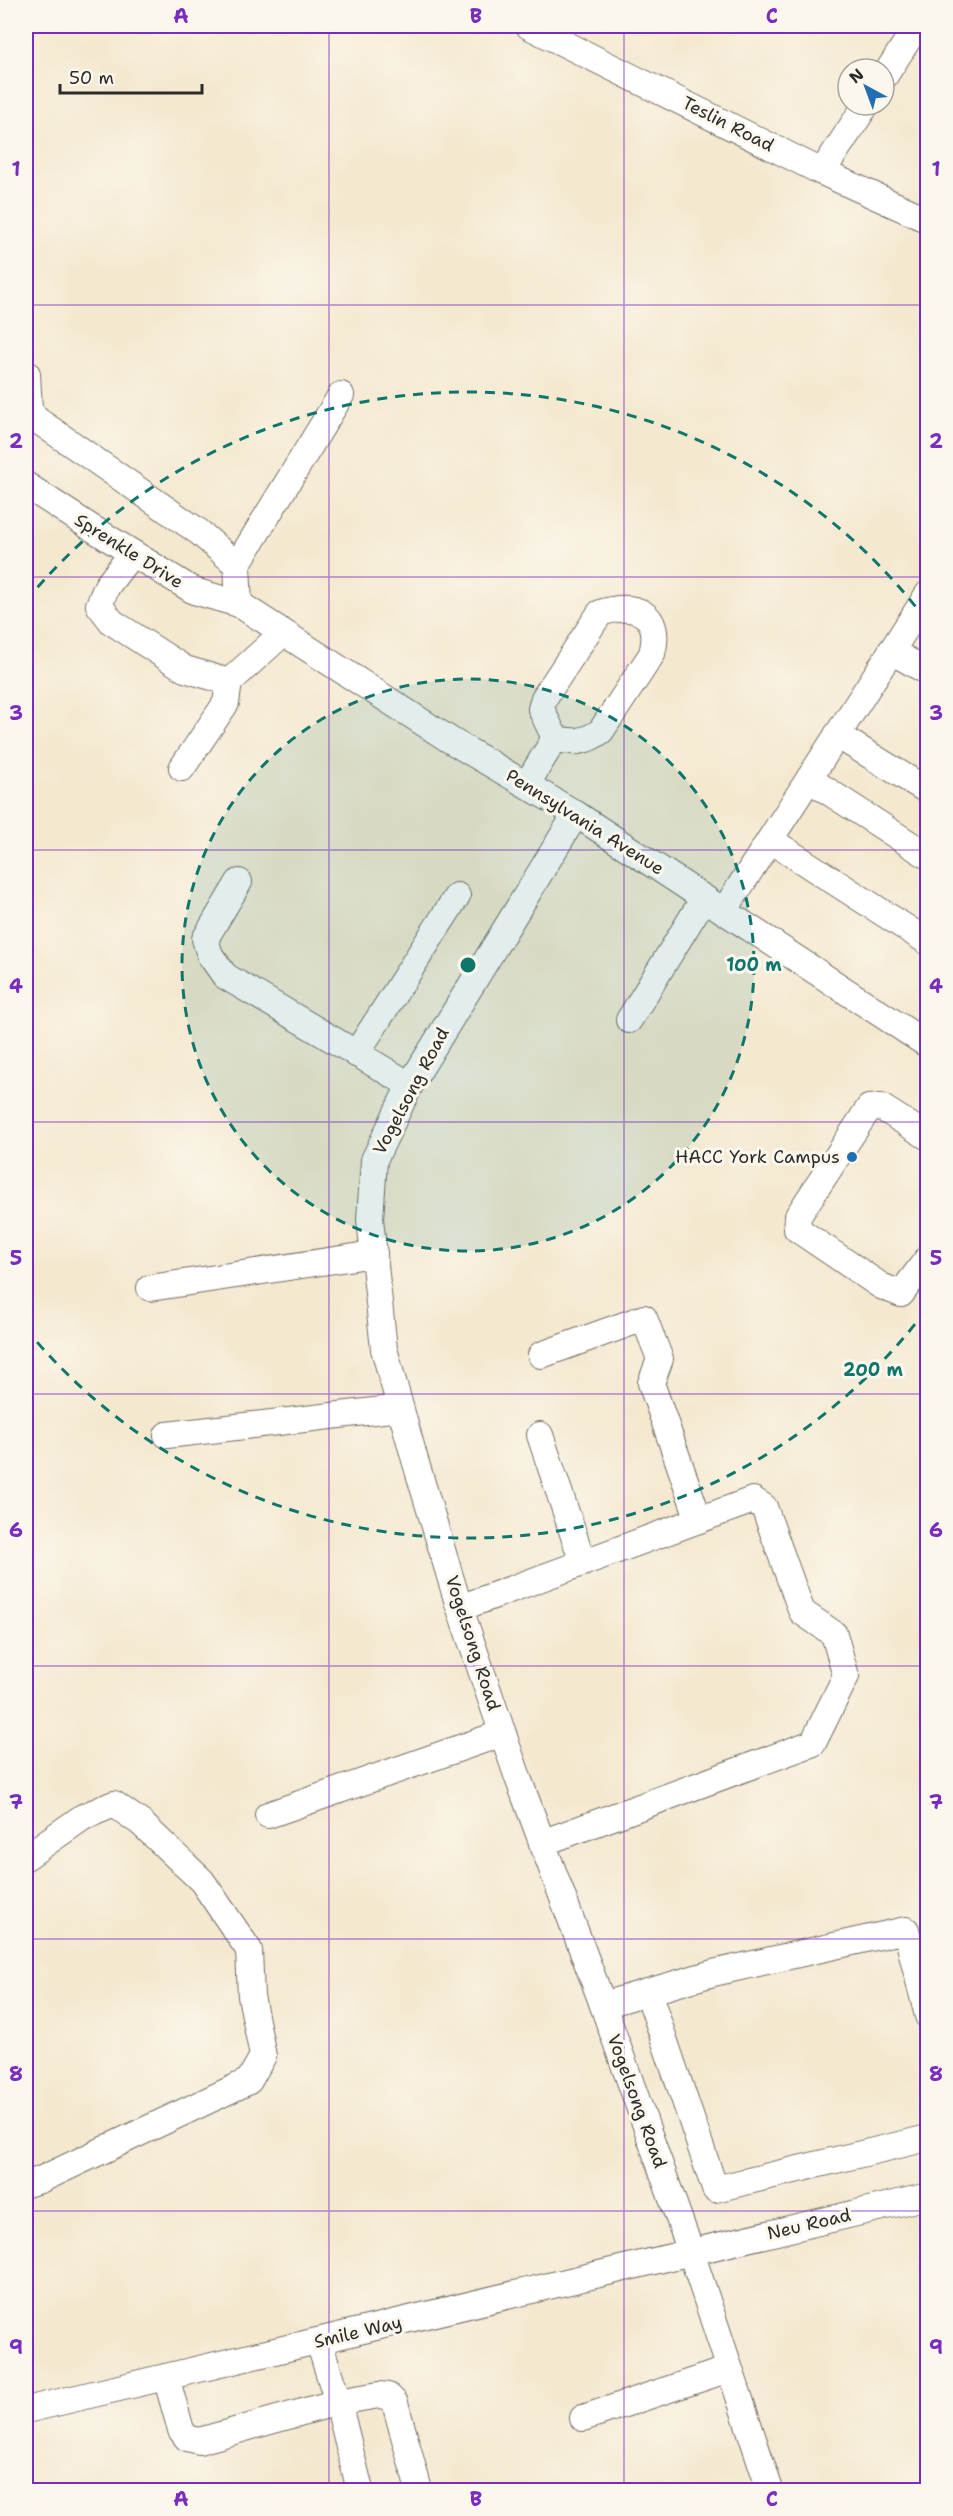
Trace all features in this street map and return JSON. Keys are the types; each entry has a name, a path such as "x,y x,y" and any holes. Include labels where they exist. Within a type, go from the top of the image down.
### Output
{"street":[{"name":"Teslin Road","path":"530,26 822,172 927,220"},
{"path":"896,58 917,26"},
{"path":"822,172 858,117"},
{"path":"27,374 29,410 38,420 199,532 237,565"},
{"path":"239,604 237,565 341,395"},
{"name":"Sprenkle Drive","path":"26,485 194,591 239,604"},
{"path":"132,553 107,586 99,605 112,622 185,669 229,682"},
{"path":"629,1020 714,905 770,840 927,594"},
{"name":"Pennsylvania Avenue","path":"239,604 450,740 576,814 927,1045"},
{"path":"631,608 644,614 653,625 656,641 652,654 601,731 591,738 571,743 555,738 542,709 544,698 600,613 631,608"},
{"path":"182,768 226,703 229,682 283,633"},
{"path":"891,651 927,672"},
{"path":"837,735 927,791"},
{"path":"526,784 555,738"},
{"path":"808,779 927,856"},
{"name":"Vogelsong Road","path":"576,814 410,1085 374,1160 370,1219 384,1349 460,1608 542,1844 603,2005 691,2252 770,2490"},
{"path":"770,840 927,942"},
{"path":"239,882 205,939 210,955 225,976 410,1085"},
{"path":"356,1054 458,896"},
{"path":"924,1269 901,1294 881,1286 797,1229 798,1216 869,1108 881,1107 927,1137"},
{"path":"150,1288 374,1254"},
{"path":"541,1355 644,1318 660,1359 651,1383 699,1520"},
{"path":"167,1435 400,1408"},
{"path":"540,1435 583,1563"},
{"path":"460,1608 753,1500 764,1507 802,1612 834,1634 846,1676 813,1743 542,1844"},
{"path":"268,1815 503,1733"},
{"path":"26,1857 83,1816 114,1804 141,1823 202,1881 249,1950 251,1995 263,2056 249,2081 40,2180 26,2184"},
{"path":"603,2005 713,1972 917,1928 927,2016"},
{"path":"648,1992 715,2189 927,2138"},
{"name":"Neu Road","path":"691,2252 927,2196"},
{"name":"Smile Way","path":"26,2410 691,2252"},
{"path":"319,2342 338,2402 360,2490"},
{"path":"583,2418 729,2369"},
{"path":"166,2378 181,2430 187,2438 199,2441 338,2402 379,2395 388,2396 395,2403 418,2490"}],"place":[{"name":"HACC York Campus","path":"852,1157"}]}
